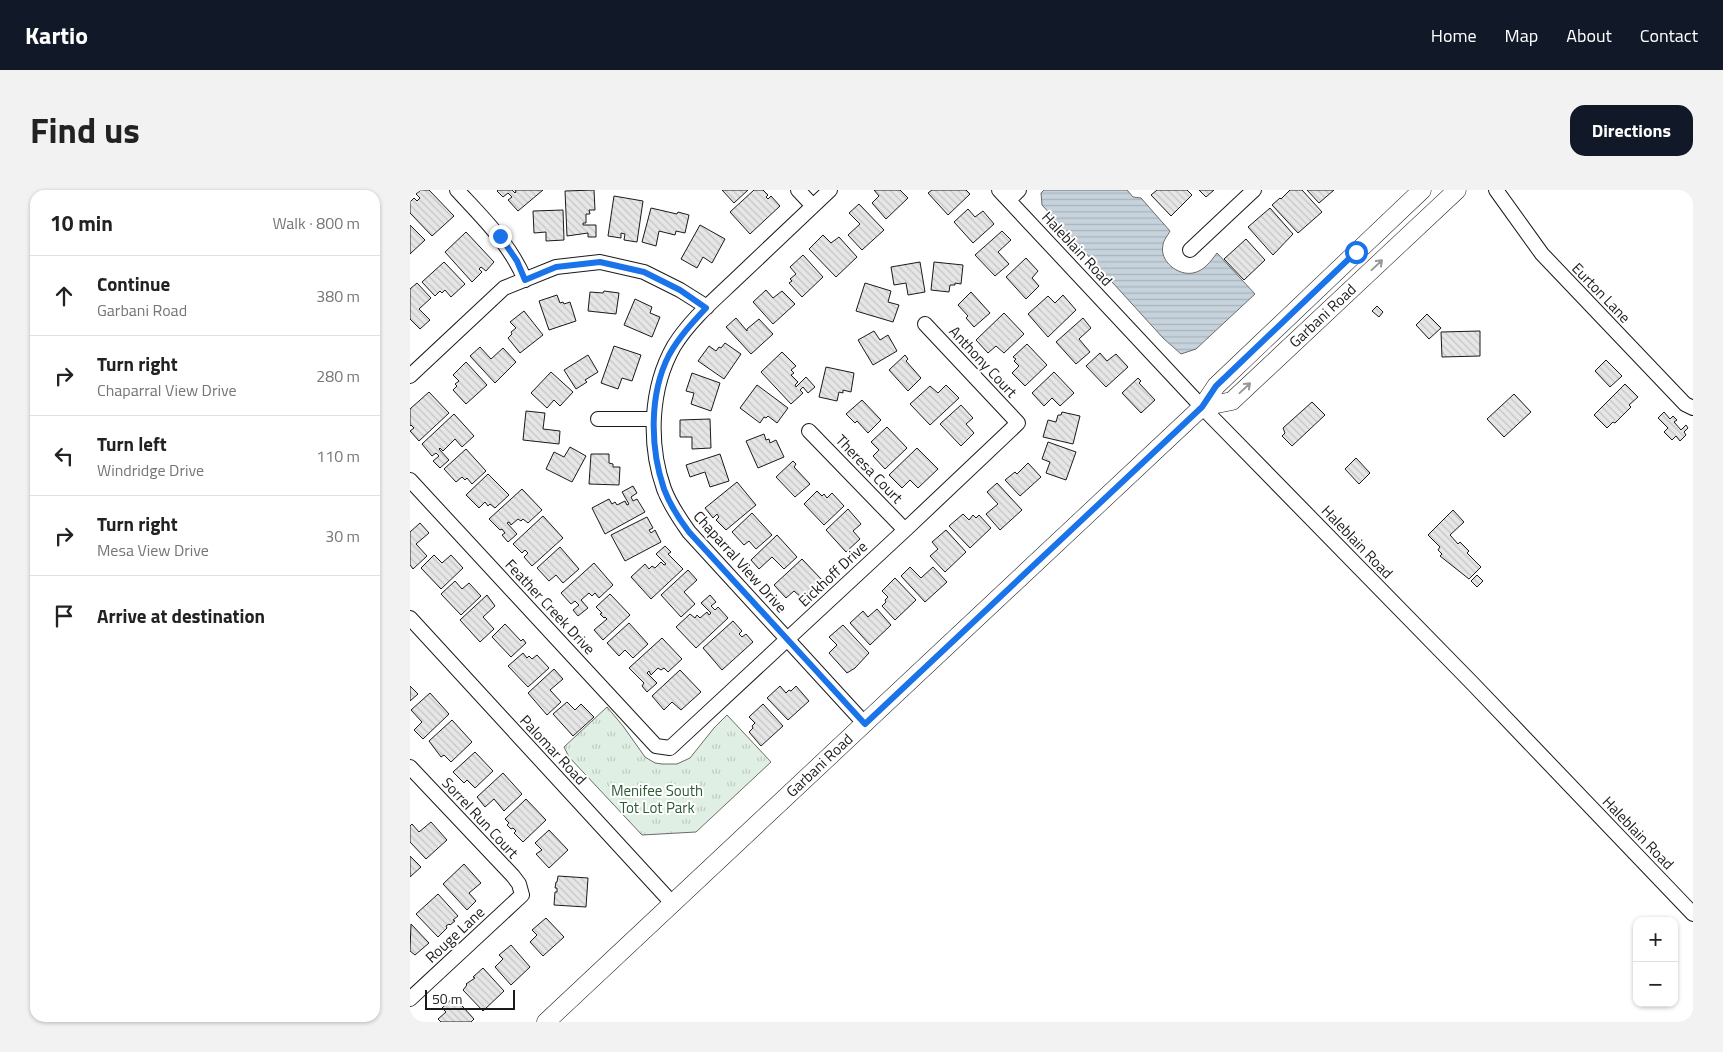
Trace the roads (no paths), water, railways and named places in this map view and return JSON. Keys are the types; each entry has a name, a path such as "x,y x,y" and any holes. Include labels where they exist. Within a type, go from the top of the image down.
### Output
{"main road":[{"name":"Garbani Road","path":"546,1022 1202,407 1216,386 1422,190"},
{"name":"Garbani Road","path":"1202,407 1232,401 1457,190"}],"street":[{"path":"457,190 500,236 517,261 525,280"},
{"path":"798,190 813,206"},
{"name":"Chaparral View Drive","path":"830,190 685,330 668,357 660,378 654,419 658,464 664,489 675,512 689,532 865,724"},
{"path":"1004,195 1019,190"},
{"path":"1190,250 1254,190"},
{"name":"Eurton Lane","path":"1496,190 1542,254 1685,404 1693,408"},
{"name":"Haleblain Road","path":"1004,195 1202,407 1474,685 1693,914"},
{"path":"410,376 504,288 556,267 600,262 644,272 680,290 706,308"},
{"name":"Anthony Court","path":"925,324 1018,423"},
{"path":"598,419 654,419"},
{"name":"Eickhoff Drive","path":"670,748 1018,423"},
{"name":"Theresa Court","path":"809,431 905,530"},
{"name":"Feather Creek Drive","path":"410,480 656,746 670,748"},
{"name":"Palomar Road","path":"410,618 673,904"},
{"name":"Sorrel Run Court","path":"413,776 513,876 519,884 522,895"},
{"name":"Rouge Lane","path":"410,999 522,895"}],"park label":[{"name":"Menifee South Tot Lot Park","path":"657,800"}]}
